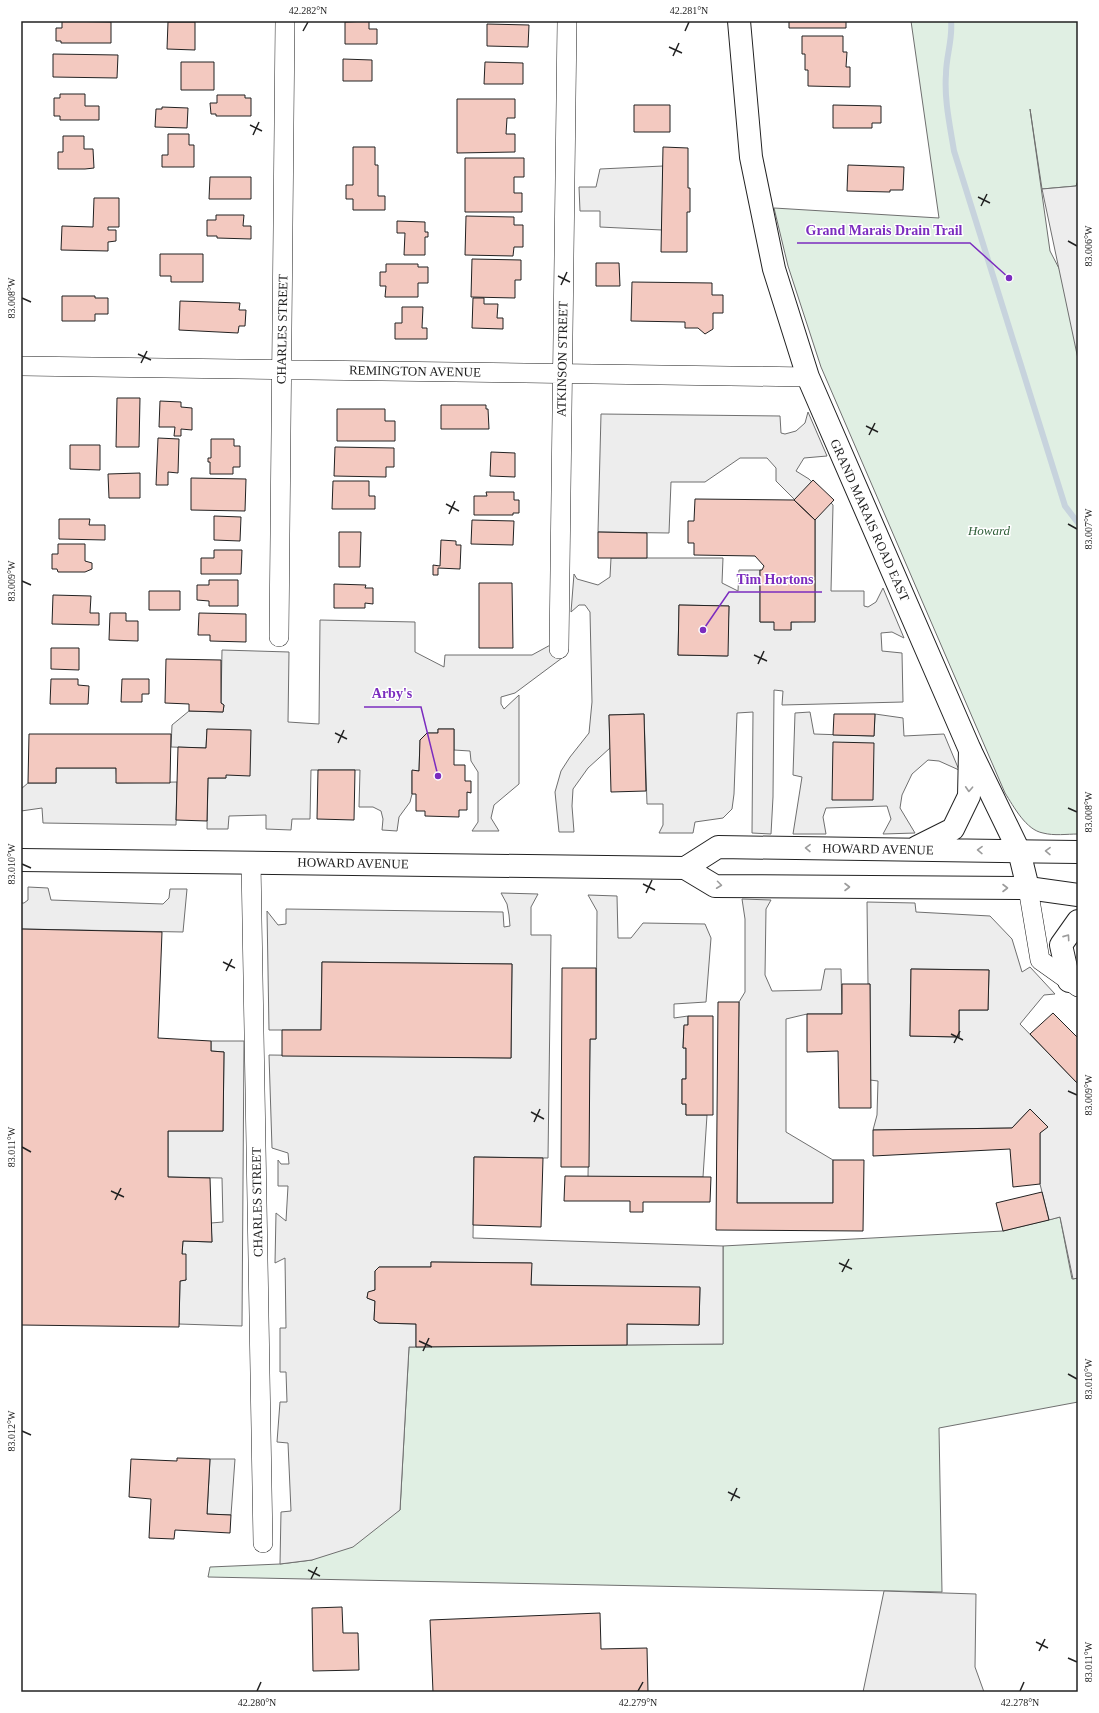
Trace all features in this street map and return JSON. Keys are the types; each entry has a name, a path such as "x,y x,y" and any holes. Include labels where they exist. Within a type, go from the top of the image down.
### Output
{"main road":[{"name":"GRAND MARAIS ROAD EAST","path":"739,21 751,157 774,269 808,377 970,750 1019,851 1028,888"},
{"path":"912,849 953,829 969,796 970,750"},
{"name":"HOWARD AVENUE","path":"21,860 685,868 718,847 1078,852"},
{"path":"685,868 715,886 1028,888 1078,895"},
{"path":"1073,984 1061,945 1078,921"}],"street":[{"name":"CHARLES STREET","path":"279,637 285,21"},
{"name":"ATKINSON STREET","path":"559,649 567,21"},
{"name":"REMINGTON AVENUE","path":"21,366 808,377"},
{"name":"CHARLES STREET","path":"251,862 263,1543"},
{"name":"GRAND MARAIS ROAD EAST","path":"1028,888 1040,960 1073,984"}],"green space":[{"name":"Howard","path":"911,21 1078,21 1078,181 1076,186 1042,189 1030,109 1050,251 1078,305 1078,834 1060,835 1037,831 1026,823 1016,811 1005,793 821,367 788,266 774,208 939,218"},
{"path":"1060,1217 1072,1279 1078,1278 1078,1402 939,1428 942,1592 208,1577 210,1567 280,1564 312,1560 400,1510 409,1347 723,1344 723,1246 1003,1231"}],"shaded area":[{"path":"663,166 662,230 600,227 600,211 580,211 579,187 596,187 600,169"},
{"path":"1078,181 1078,359 1042,189 1076,186"},
{"path":"808,412 827,456 804,458 796,471 809,479 833,505 831,591 864,591 864,606 868,607 876,602 883,588 904,638 892,632 881,633 882,651 902,653 903,702 782,705 783,691 774,690 773,797 771,834 752,833 753,712 737,713 734,794 732,809 723,818 695,822 693,833 659,833 663,825 663,804 647,804 644,714 609,715 610,748 588,768 573,789 572,806 574,832 559,832 555,792 561,771 589,733 592,702 590,612 585,605 579,605 571,612 574,574 577,579 598,585 610,577 611,558 723,558 722,583 738,591 739,570 760,570 760,622 774,622 791,630 791,622 815,621 815,520 776,481 776,468 767,458 740,458 705,482 671,482 669,533 598,532 601,414 780,416 781,433 785,434 796,431 805,423","holes":["679,605 729,606 727,656 678,655"]},
{"path":"320,620 415,622 415,652 444,667 445,655 532,655 554,643 566,655 515,693 501,697 501,704 504,709 519,695 519,784 494,805 491,818 499,831 472,831 478,822 478,772 471,761 470,751 454,750 454,729 438,729 438,733 427,733 420,740 419,771 412,771 412,794 410,802 399,817 397,831 382,830 383,819 381,811 373,807 359,807 360,770 311,770 310,819 292,819 291,830 266,829 266,815 229,816 228,829 207,829 208,778 226,778 207,729 206,748 171,747 172,725 189,711 223,712 224,705 221,703 222,650 289,652 288,722 319,724"},
{"path":"810,712 814,734 874,736 875,714 903,718 904,736 944,734 959,770 939,761 928,760 912,774 902,795 900,808 915,833 883,834 891,819 887,806 826,808 823,817 826,834 793,834 802,777 793,775 795,713"},
{"path":"56,768 116,768 117,783 177,782 176,825 43,823 42,808 21,811 21,789 28,783 56,783"},
{"path":"28,887 48,888 51,900 163,904 169,898 170,889 187,889 183,932 21,929 21,903 28,900"},
{"path":"501,893 538,894 531,907 531,935 551,935 548,1158 474,1157 473,1238 723,1246 723,1344 627,1345 627,1324 699,1325 700,1288 531,1285 531,1263 431,1262 431,1267 379,1267 375,1271 375,1290 368,1293 367,1298 375,1301 374,1320 379,1323 416,1324 416,1347 409,1347 400,1510 353,1547 312,1560 280,1564 281,1512 291,1511 288,1443 277,1442 280,1402 287,1402 286,1372 280,1372 280,1328 286,1328 285,1258 275,1263 276,1213 286,1221 288,1186 278,1186 278,1160 281,1164 289,1164 288,1153 272,1148 269,1055 511,1058 512,964 322,962 321,1030 269,1030 267,911 278,925 286,924 286,909 503,912 504,927 510,926 507,904"},
{"path":"588,895 617,896 618,938 631,938 643,923 705,924 711,938 706,1002 674,1004 674,1018 688,1016 688,1025 684,1026 683,1048 686,1048 686,1079 682,1079 682,1104 686,1104 686,1115 707,1115 703,1177 588,1177 590,1039 596,1039 597,911"},
{"path":"742,899 771,900 766,909 765,975 772,991 821,990 825,969 841,969 842,1014 807,1014 786,1019 786,1132 833,1160 833,1203 737,1203 739,1002 745,992 745,919"},
{"path":"867,902 915,903 916,912 990,916 1012,939 1022,972 1030,967 1055,994 1044,995 1020,1024 1078,1084 1078,1278 1073,1279 1060,1217 1049,1220 1040,1184 1040,1133 1047,1127 1030,1109 1012,1128 873,1130 877,1115 878,1081 870,1080 870,984 868,984","holes":["911,969 989,970 988,1010 959,1010 959,1037 910,1036"]},
{"path":"211,1041 244,1041 242,1326 179,1324 180,1281 186,1280 182,1254 183,1241 212,1242 211,1223 223,1222 222,1178 168,1177 168,1131 223,1131 224,1052 211,1051"},
{"path":"210,1459 235,1459 231,1515 207,1514"},
{"path":"884,1591 976,1594 975,1667 984,1692 863,1692"}],"building":[{"path":"62,21 111,22 111,43 61,43 61,41 56,41 56,28 62,28"},
{"path":"369,21 369,29 377,29 377,44 345,44 345,22"},
{"path":"789,21 846,21 846,28 789,28"},
{"path":"168,22 195,22 195,50 167,49"},
{"path":"487,24 529,25 528,47 487,46"},
{"path":"802,36 843,36 843,52 847,52 846,67 850,67 850,87 808,86 808,70 805,70 805,54 802,54"},
{"path":"53,54 118,55 117,78 53,77"},
{"path":"343,59 372,60 372,81 343,81"},
{"path":"181,62 214,62 214,90 181,90"},
{"path":"485,62 523,63 523,84 484,84"},
{"path":"60,94 85,94 85,106 99,106 99,120 60,120 60,116 54,116 54,98 60,98"},
{"path":"217,95 245,95 245,98 251,98 251,116 216,116 216,114 211,114 210,103 217,103"},
{"path":"457,99 515,99 515,118 507,118 506,134 515,134 515,152 457,153"},
{"path":"634,105 670,105 670,132 634,132"},
{"path":"833,105 881,106 881,123 872,123 872,128 833,128"},
{"path":"162,107 188,108 187,128 155,127 156,109 162,109"},
{"path":"168,134 189,134 189,145 194,145 194,167 162,167 162,155 168,155"},
{"path":"63,136 84,136 84,149 93,149 94,168 58,169 58,152 63,152"},
{"path":"353,147 375,147 375,165 378,165 378,196 385,196 385,210 353,210 353,199 346,199 346,185 353,185"},
{"path":"663,147 688,148 688,188 690,188 690,212 687,212 687,252 661,252"},
{"path":"465,158 524,158 524,177 514,177 514,193 522,193 522,212 465,212"},
{"path":"848,165 904,167 903,190 890,190 890,192 847,191"},
{"path":"210,177 251,177 251,199 209,199"},
{"path":"94,198 119,198 119,227 108,227 108,230 116,230 116,241 108,242 108,251 61,250 62,226 93,227"},
{"path":"216,215 244,215 243,226 251,226 251,239 217,238 217,236 207,236 207,220 216,220"},
{"path":"466,216 514,217 514,225 523,225 523,247 514,247 513,256 465,255"},
{"path":"397,221 425,222 425,232 428,232 428,237 425,237 425,255 404,255 405,233 397,233"},
{"path":"160,254 203,254 203,282 171,282 171,276 160,276"},
{"path":"472,259 521,260 521,280 515,280 515,298 471,297"},
{"path":"596,263 619,263 620,286 596,286"},
{"path":"386,264 418,264 418,267 428,267 428,283 418,283 418,297 385,297 386,286 380,286 380,272 386,272"},
{"path":"632,282 712,283 712,295 723,295 723,313 713,313 713,329 705,334 698,328 685,328 685,322 631,321"},
{"path":"62,296 95,296 95,298 108,298 108,314 95,314 95,321 62,321"},
{"path":"473,298 484,298 484,304 498,304 497,318 503,318 503,329 472,328"},
{"path":"180,301 240,303 239,310 246,310 245,326 239,326 238,333 179,330"},
{"path":"402,307 423,307 422,328 427,328 427,339 395,339 395,323 402,323"},
{"path":"117,398 140,398 139,447 116,447"},
{"path":"160,401 181,402 181,407 192,408 192,430 181,429 181,436 174,436 175,427 159,427"},
{"path":"441,405 486,405 486,409 488,409 489,429 441,429"},
{"path":"337,409 385,409 385,421 395,421 395,441 337,441"},
{"path":"158,438 179,439 178,473 168,472 168,485 156,485"},
{"path":"211,439 234,439 234,446 240,446 240,467 233,467 233,474 210,474 210,462 208,462 208,458 211,458"},
{"path":"70,445 100,445 100,470 70,469"},
{"path":"335,447 394,448 394,467 386,467 386,477 334,476"},
{"path":"491,452 515,453 515,477 490,476"},
{"path":"140,473 140,498 109,498 108,474"},
{"path":"191,478 246,479 245,511 191,510"},
{"path":"813,480 834,500 815,520 794,500"},
{"path":"333,481 369,481 369,496 375,496 375,509 332,509"},
{"path":"486,492 514,492 514,500 519,500 519,513 513,513 513,515 474,515 474,496 487,496"},
{"path":"695,499 794,500 815,520 815,622 791,622 791,630 774,630 774,622 760,622 760,570 762,570 764,566 755,556 694,555 694,543 688,543 688,521 694,521"},
{"path":"214,516 241,517 240,541 214,540"},
{"path":"59,519 90,519 89,525 105,525 105,540 59,539"},
{"path":"472,520 514,521 513,545 471,544"},
{"path":"339,532 361,532 360,567 339,567"},
{"path":"598,532 647,533 647,558 598,558"},
{"path":"441,540 456,541 456,545 461,545 460,569 438,568 438,575 433,575 433,565 440,566"},
{"path":"58,544 85,544 85,561 92,563 92,569 85,572 58,572 57,569 52,569 52,554 58,554"},
{"path":"214,550 242,550 241,574 201,574 201,558 214,558"},
{"path":"209,580 238,580 238,606 209,606 209,601 197,600 197,585 209,585"},
{"path":"479,583 512,583 513,648 479,648"},
{"path":"334,584 366,585 365,588 373,588 373,604 365,603 365,608 334,608"},
{"path":"149,591 180,591 180,610 149,610"},
{"path":"53,595 91,596 90,613 99,613 99,625 52,624"},
{"path":"679,605 729,606 728,656 678,655"},
{"path":"110,613 126,613 126,621 138,621 138,641 109,640"},
{"path":"199,613 246,614 246,642 210,641 210,635 198,635"},
{"path":"51,648 79,648 79,670 51,669"},
{"path":"166,659 221,660 221,703 224,705 223,712 189,711 189,704 165,703"},
{"path":"51,679 78,679 78,685 89,686 88,704 50,704"},
{"path":"122,679 149,679 149,694 142,694 142,702 121,702"},
{"path":"644,714 646,791 611,792 609,715"},
{"path":"834,714 875,714 874,736 833,735"},
{"path":"207,729 251,730 250,776 226,775 226,778 208,778 207,821 176,820 178,747 206,748"},
{"path":"438,729 454,729 454,765 465,765 465,781 471,781 471,793 467,792 467,810 459,810 459,817 425,816 425,811 416,811 416,794 412,794 412,770 419,771 420,740 427,733 438,733"},
{"path":"29,734 171,734 170,783 116,783 116,768 56,768 56,783 28,783"},
{"path":"833,742 874,743 873,800 832,800"},
{"path":"318,770 355,770 354,820 317,819"},
{"path":"21,929 162,932 158,1038 211,1041 211,1051 224,1052 223,1131 168,1131 168,1177 210,1178 212,1242 183,1241 182,1254 186,1254 186,1280 180,1281 179,1327 21,1325"},
{"path":"322,962 512,964 511,1058 282,1056 282,1030 321,1030"},
{"path":"562,968 596,968 596,1039 590,1039 589,1167 561,1167"},
{"path":"911,969 989,970 988,1010 959,1010 959,1037 910,1036"},
{"path":"842,984 870,984 871,1108 839,1108 838,1051 807,1052 807,1014 842,1014"},
{"path":"718,1002 739,1002 737,1203 833,1203 833,1160 864,1160 863,1231 716,1230"},
{"path":"1053,1013 1078,1038 1078,1084 1030,1034"},
{"path":"688,1016 713,1016 713,1115 686,1115 686,1104 682,1104 682,1079 686,1079 686,1048 683,1048 684,1025 688,1025"},
{"path":"1030,1109 1048,1127 1040,1133 1040,1184 1013,1187 1010,1149 873,1156 873,1130 1012,1128"},
{"path":"474,1157 543,1158 541,1227 473,1225"},
{"path":"565,1176 711,1177 710,1202 643,1202 643,1212 630,1212 630,1201 564,1201"},
{"path":"1042,1192 1049,1220 1003,1231 996,1203"},
{"path":"431,1262 532,1263 531,1285 700,1287 699,1325 627,1324 627,1345 416,1347 416,1324 379,1323 374,1320 375,1301 367,1298 368,1292 375,1290 375,1271 379,1267 431,1267"},
{"path":"177,1458 210,1459 207,1514 231,1515 230,1533 175,1530 174,1539 149,1538 151,1499 129,1497 131,1459 177,1461"},
{"path":"342,1607 343,1633 358,1633 359,1670 313,1671 312,1608"},
{"path":"600,1613 601,1649 647,1648 648,1692 433,1692 430,1620"}],"waterway":[{"path":"951,21 951,34 946,67 946,93 954,151 1065,506 1078,523"}],"place":[{"name":"Grand Marais Drain Trail","path":"1009,278"},
{"name":"Tim Hortons","path":"703,630"},
{"name":"Arby's","path":"438,776"}]}
